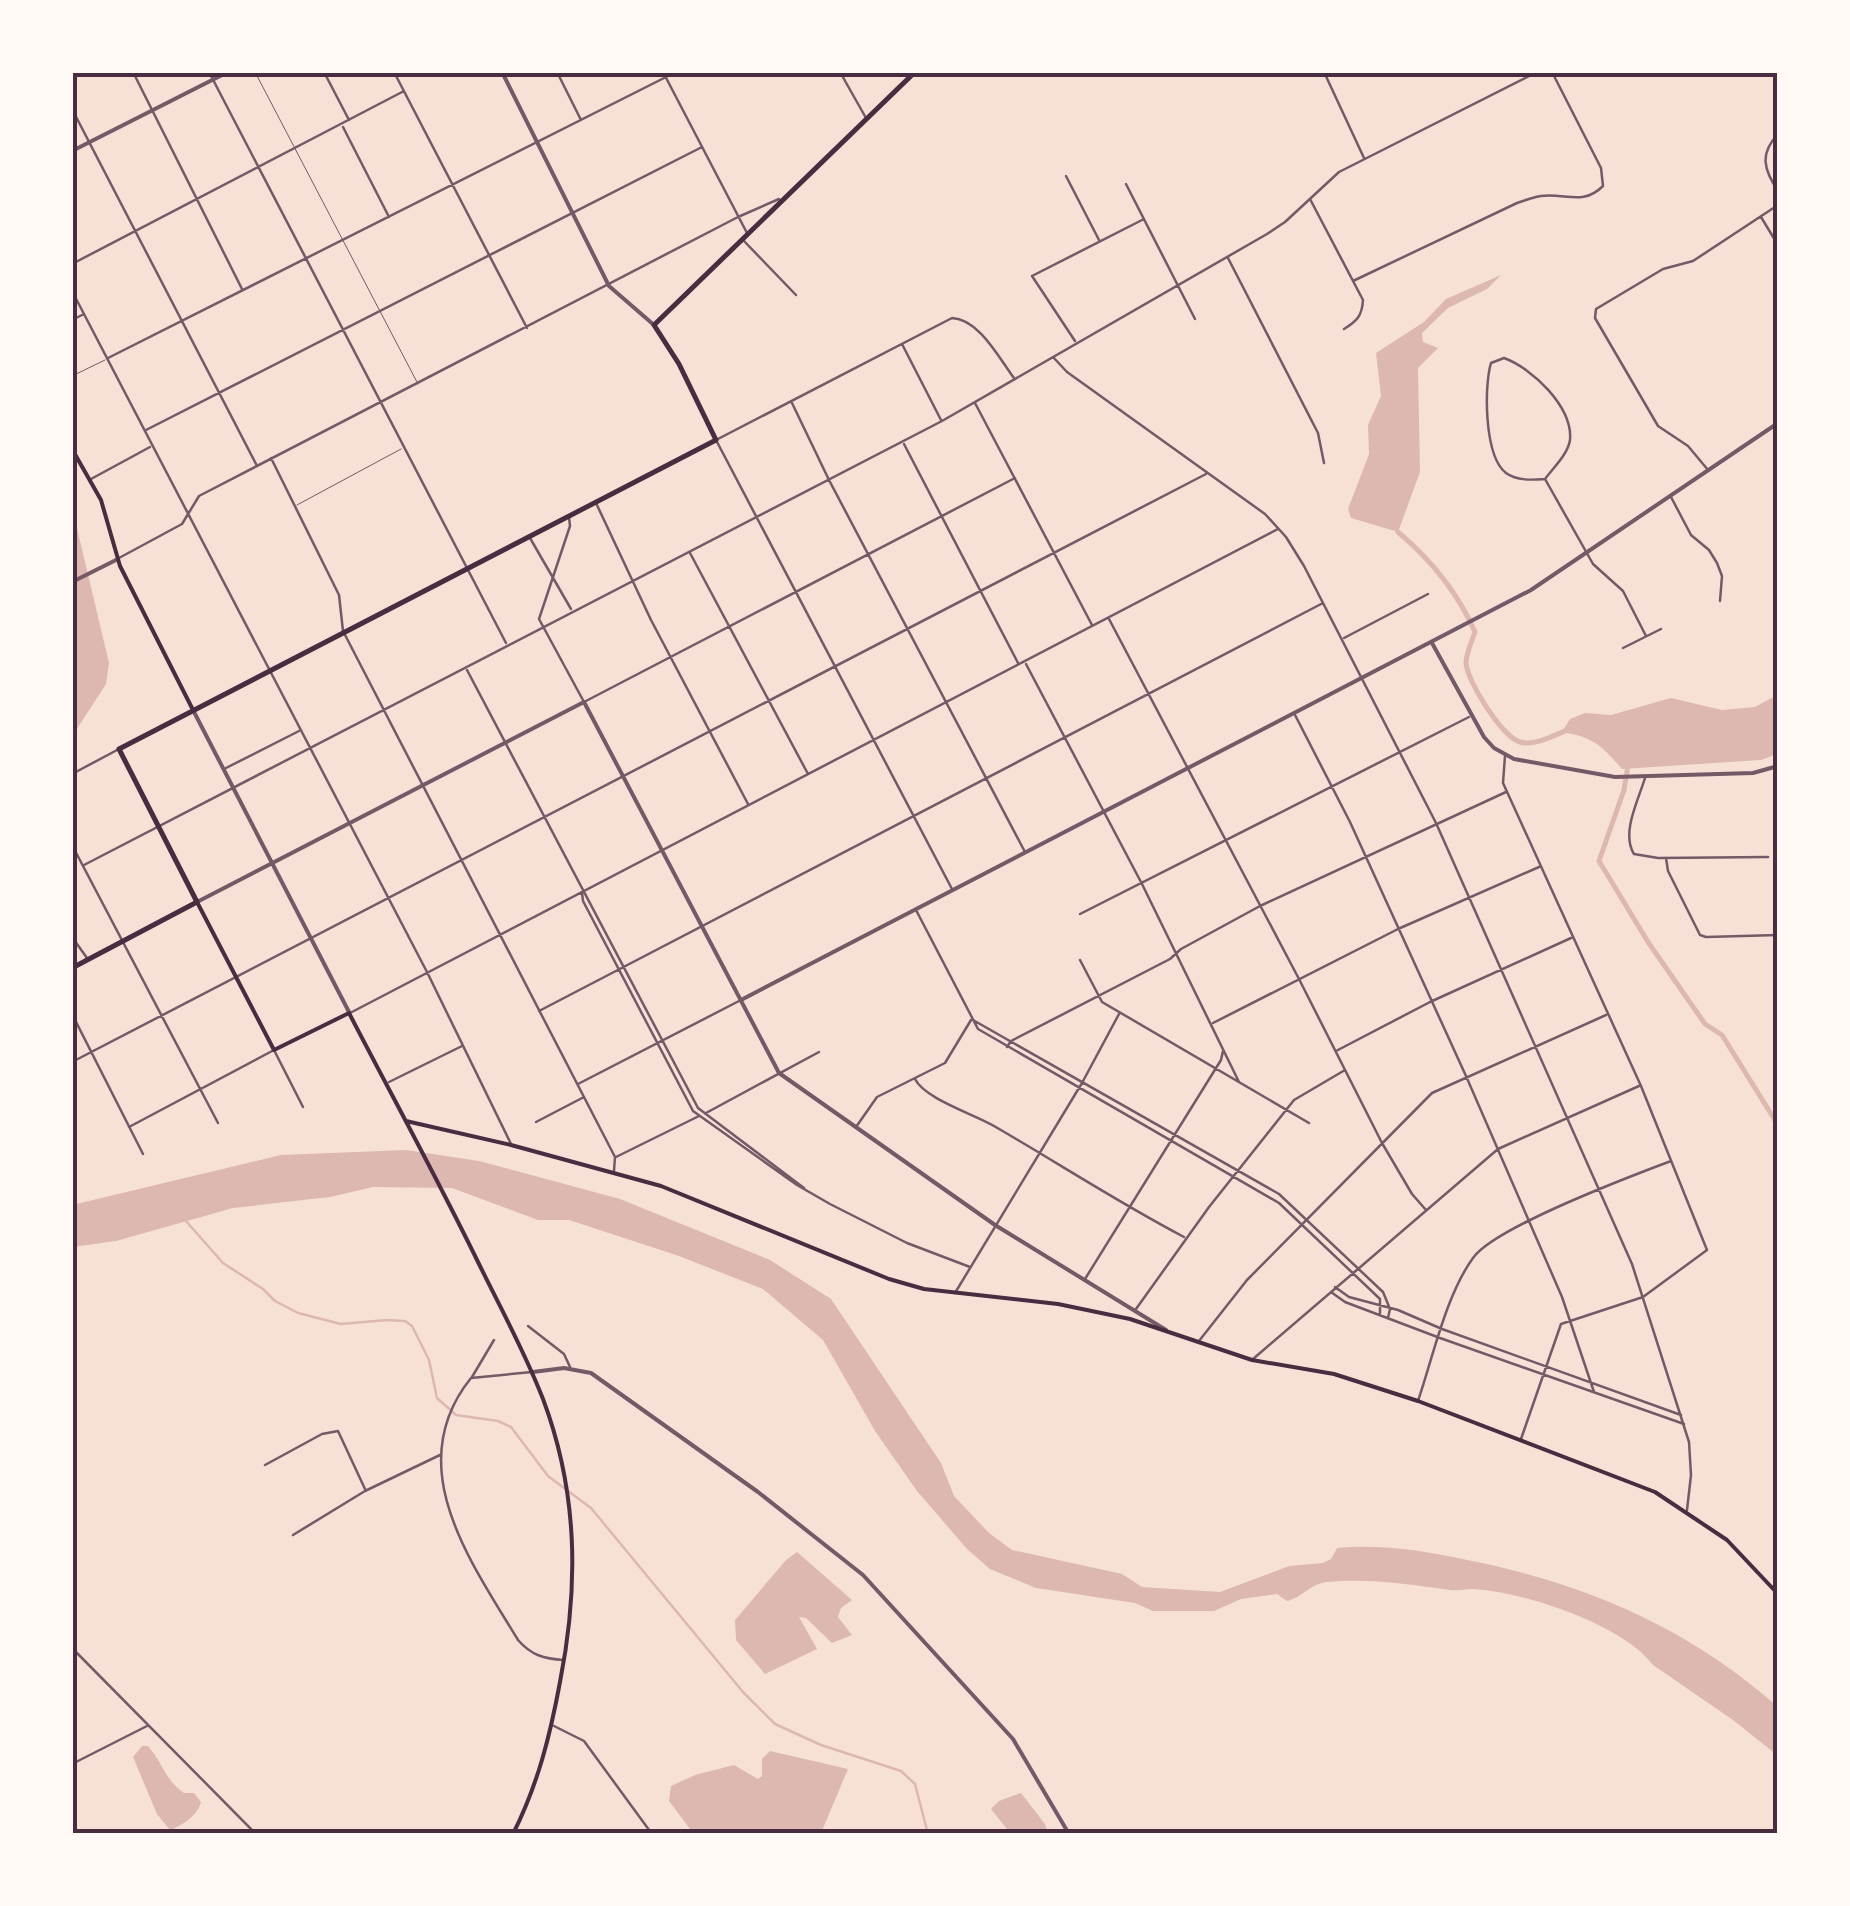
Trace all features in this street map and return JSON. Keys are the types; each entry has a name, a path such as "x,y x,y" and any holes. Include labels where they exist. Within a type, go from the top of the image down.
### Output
{"main road":[{"path":"514,1834 532,1796 552,1725 574,1590 569,1505 560,1460 532,1372 349,1013 274,1050 119,749 716,440 662,334 654,326 915,72"},
{"path":"72,449 91,479 108,519 118,559 192,710"},
{"path":"72,968 197,902"},
{"path":"406,1122 511,1145 661,1186 889,1279 954,1294 1058,1304 1130,1319 1252,1360 1334,1374 1418,1401 1626,1479 1687,1512 1726,1540 1778,1594"}],"street":[{"path":"133,72 243,290"},
{"path":"209,72 507,646"},
{"path":"72,151 228,72"},
{"path":"324,72 350,121"},
{"path":"394,72 528,328"},
{"path":"502,72 609,286 654,326"},
{"path":"557,72 581,120"},
{"path":"663,72 745,236 796,295"},
{"path":"107,359 676,72"},
{"path":"840,72 866,118"},
{"path":"1324,72 1364,160"},
{"path":"1521,72 1524,79"},
{"path":"84,865 942,422 1286,222 1340,172 1537,72"},
{"path":"1354,281 1516,203 1541,196 1575,200 1593,196 1603,186 1601,168 1552,72"},
{"path":"72,264 404,91"},
{"path":"72,109 256,466"},
{"path":"342,125 389,217"},
{"path":"1778,134 1765,152 1764,161 1766,173 1778,191"},
{"path":"144,431 702,147"},
{"path":"1066,176 1100,242"},
{"path":"1126,184 1195,319"},
{"path":"72,582 174,530 199,496 738,217 783,198"},
{"path":"1310,198 1363,300 1357,321 1344,329"},
{"path":"1708,470 1688,446 1658,426 1595,318 1596,309 1662,269 1693,261 1778,205"},
{"path":"1760,216 1778,245"},
{"path":"1076,342 1032,276 1144,219"},
{"path":"1228,257 1318,433 1324,463"},
{"path":"72,291 427,972 510,1135 511,1145"},
{"path":"72,320 84,314"},
{"path":"952,890 716,440 958,318 991,346 1014,380"},
{"path":"902,344 942,422"},
{"path":"1053,356 1068,372 1265,514 1280,528 1324,602 1436,823 1569,1119 1643,1296 1684,1424 1691,1475 1687,1512"},
{"path":"1504,358 1516,362 1563,410 1570,443 1545,480 1519,479 1501,468 1492,446 1486,399 1491,362 1504,358"},
{"path":"791,402 828,480 1026,852"},
{"path":"975,403 1092,626"},
{"path":"578,1084 1531,590 1778,423"},
{"path":"902,442 1018,664"},
{"path":"91,479 151,446"},
{"path":"272,458 339,595 343,632 615,1157 614,1172"},
{"path":"72,1062 1208,474"},
{"path":"197,902 1015,478"},
{"path":"1545,480 1585,552 1622,592 1646,636"},
{"path":"1670,495 1691,535 1717,563 1722,576 1720,600"},
{"path":"595,501 670,657 748,805"},
{"path":"570,515 570,526 539,619 780,1074 994,1225 1169,1332"},
{"path":"192,710 349,1013 1280,528"},
{"path":"530,536 572,611"},
{"path":"689,551 808,774"},
{"path":"1342,638 1428,594"},
{"path":"540,1011 1324,602"},
{"path":"1108,618 1300,978 1382,1142 1412,1194 1426,1210"},
{"path":"1624,648 1661,628"},
{"path":"1432,643 1471,716 1504,756 1615,777 1753,772 1778,766"},
{"path":"1024,662 1142,884 1238,1082"},
{"path":"466,668 698,1108 804,1188 907,1243 970,1267"},
{"path":"1294,713 1366,856 1466,1076 1570,1319 1594,1392"},
{"path":"1080,914 1471,716"},
{"path":"224,770 300,730"},
{"path":"72,774 119,749"},
{"path":"1504,756 1502,777 1507,792 1640,1086 1708,1250 1643,1296 1570,1319 1556,1330 1520,1440"},
{"path":"1645,778 1628,843 1634,854 1658,858 1768,857"},
{"path":"1007,1048 1010,1041 1260,906 1507,792"},
{"path":"72,845 218,1124"},
{"path":"1666,858 1700,935 1778,936"},
{"path":"1211,1024 1398,929 1540,867"},
{"path":"582,892 582,901 693,1111 730,1134"},
{"path":"916,910 978,1029 1279,1203 1380,1298 1380,1315"},
{"path":"1336,1051 1430,1002 1572,937"},
{"path":"72,938 87,959"},
{"path":"1080,960 1098,996 1120,1014 1309,1123"},
{"path":"72,1014 143,1154"},
{"path":"954,1294 1120,1014"},
{"path":"1198,1341 1248,1280 1432,1092 1608,1015"},
{"path":"972,1019 1279,1194 1383,1292 1390,1309 1388,1318"},
{"path":"855,1128 878,1097 945,1063 972,1019"},
{"path":"386,1084 463,1045"},
{"path":"130,1127 274,1050 304,1108"},
{"path":"1085,1280 1176,1135 1223,1050"},
{"path":"615,1157 819,1052"},
{"path":"1130,1319 1286,1109 1303,1093 1346,1070"},
{"path":"915,1079 926,1091 993,1125 1186,1239"},
{"path":"1252,1360 1498,1149 1640,1086"},
{"path":"536,1122 584,1097"},
{"path":"1418,1401 1456,1290 1480,1248 1529,1222 1672,1160"},
{"path":"1335,1287 1349,1297 1682,1416"},
{"path":"1330,1291 1345,1302 1440,1338 1684,1424"},
{"path":"528,1326 564,1354 570,1368"},
{"path":"494,1340 454,1402 447,1425 441,1454 448,1513 459,1540 527,1651 565,1660"},
{"path":"471,1378 570,1368 591,1373 758,1492 862,1575 1013,1738 1068,1834"},
{"path":"265,1465 322,1434 338,1432 365,1491"},
{"path":"293,1535 365,1491 441,1454"},
{"path":"72,1648 254,1833"},
{"path":"72,1764 149,1725"},
{"path":"552,1725 584,1741 652,1834"}],"lane":[{"path":"256,72 418,384"},
{"path":"72,376 107,359"},
{"path":"296,506 404,448"}],"shaded area":[{"path":"1501,275 1487,289 1448,308 1422,333 1423,342 1438,348 1418,368 1420,472 1398,532 1351,518 1348,509 1369,454 1368,425 1381,396 1376,353 1424,322 1446,299"},
{"path":"72,507 109,663 106,684 73,735"},
{"path":"1777,695 1777,754 1761,760 1622,769 1596,743 1562,732 1570,719 1585,713 1611,715 1671,698 1722,710 1755,707"},
{"path":"406,1150 479,1161 620,1199 770,1260 831,1299 941,1463 954,1496 989,1533 1012,1550 1122,1574 1142,1587 1220,1592 1289,1566 1323,1563 1331,1559 1337,1548 1403,1549 1553,1581 1670,1631 1743,1678 1777,1706 1777,1755 1619,1636 1570,1613 1518,1596 1473,1589 1343,1581 1321,1583 1287,1601 1277,1594 1241,1599 1214,1611 1153,1611 1135,1603 1036,1588 990,1569 967,1549 917,1491 875,1431 823,1340 763,1289 569,1220 538,1220 452,1188 373,1187 330,1197 233,1208 116,1241 73,1247 72,1205 281,1155"},
{"path":"797,1552 852,1600 841,1608 838,1617 852,1635 832,1643 806,1618 799,1617 817,1649 765,1674 736,1640 735,1620"},
{"path":"142,1746 148,1746 178,1788 194,1793 201,1802 189,1819 170,1830 157,1814 133,1757"},
{"path":"770,1751 848,1769 821,1833 693,1833 669,1801 671,1786 734,1765 758,1779 762,1776 762,1759"},
{"path":"1021,1793 1048,1833 1010,1833 991,1809 999,1801"}],"waterway":[{"path":"1398,532 1442,577 1468,618 1475,632 1466,659 1468,671 1504,730 1526,743 1567,730"},
{"path":"1628,765 1624,790 1599,861 1648,942 1705,1024 1722,1035 1778,1125"},
{"path":"186,1221 223,1263 298,1313 341,1324 387,1320 405,1321 412,1326 429,1360 437,1398 456,1415 498,1421 511,1427 548,1476 591,1508 743,1692 775,1724 821,1745 901,1771 915,1784 928,1834"}]}
